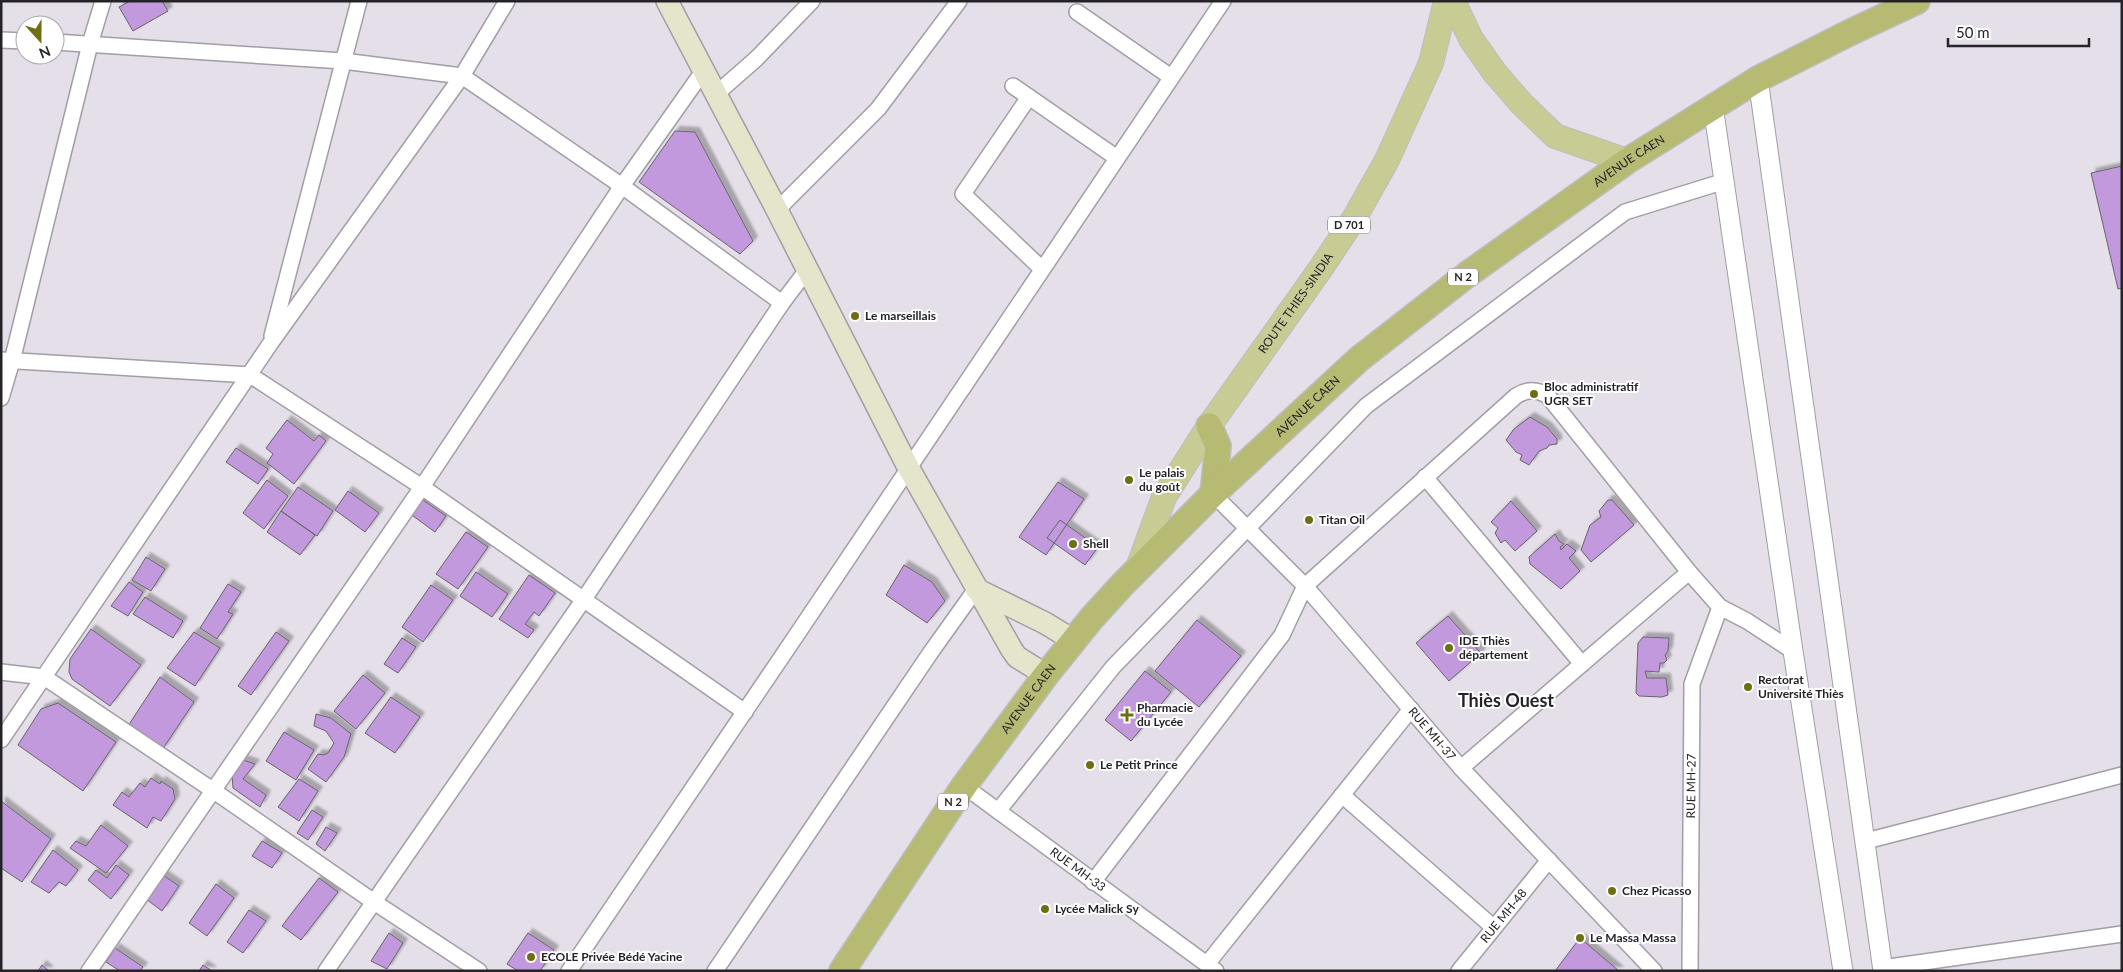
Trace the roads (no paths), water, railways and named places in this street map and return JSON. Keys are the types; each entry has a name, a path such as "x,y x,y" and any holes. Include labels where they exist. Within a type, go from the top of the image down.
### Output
{"highway":[{"name":"AVENUE CAEN","path":"842,971 964,786 1073,640 1138,568 1213,494 1359,359 1468,274 1626,161 1758,79 1917,1"},
{"path":"1209,426 1218,446 1213,494"}],"main road":[{"path":"667,1 778,210 908,467 976,589 1017,658 1046,675"},
{"name":"ROUTE THIES-SINDIA","path":"1138,568 1164,497 1209,426 1355,217 1386,160 1431,63 1446,1"},
{"path":"1453,1 1471,38 1495,73 1520,103 1554,136 1626,161"},
{"path":"976,589 1073,640"}],"street":[{"path":"1,398 7,361 103,1"},
{"path":"270,344 359,1"},
{"path":"1,740 270,344 462,76 507,1"},
{"path":"716,94 756,59 812,1"},
{"path":"778,210 878,109 959,1"},
{"path":"569,971 1223,1"},
{"path":"1077,12 1171,77"},
{"path":"1,40 15,41"},
{"path":"65,43 343,61 462,76 622,186 782,303"},
{"path":"89,971 422,487 622,186 704,70"},
{"path":"1758,79 1883,969 2122,934"},
{"path":"1012,86 1117,158"},
{"path":"1029,97 963,194 1042,269"},
{"path":"1713,106 1793,651 1843,971"},
{"path":"998,811 1112,667 1366,406 1625,212 1725,181"},
{"path":"326,971 584,599 782,303 808,270"},
{"path":"7,361 250,375 422,487 745,712"},
{"path":"1093,882 1282,634 1305,586 1516,396 1526,391 1543,393 1548,396 1720,608 1747,621 1793,651"},
{"path":"1425,477 1582,664"},
{"name":"RUE MH-37","path":"1213,494 1305,586 1461,768 1548,860 1644,967"},
{"path":"1461,768 1689,572"},
{"path":"715,971 931,652 976,589"},
{"name":"RUE MH-27","path":"1690,971 1692,684 1720,608"},
{"path":"1,672 44,677 214,790 374,902 479,971"},
{"path":"1211,967 1342,795 1411,709"},
{"path":"1866,841 2122,775"},
{"name":"RUE MH-33","path":"964,786 1211,967"},
{"path":"1342,795 1493,927"},
{"name":"RUE MH-48","path":"1459,971 1548,860"}],"place":[{"name":"Le marseillais","path":"855,316"},
{"name":"Bloc administratif UGR SET","path":"1534,394"},
{"name":"Le palais du goût","path":"1129,480"},
{"name":"Titan Oil","path":"1309,520"},
{"name":"Shell","path":"1073,544"},
{"name":"IDE Thiès département","path":"1449,648"},
{"name":"Rectorat Université Thiès","path":"1748,687"},
{"name":"Pharmacie du Lycée","path":"1127,715"},
{"name":"Le Petit Prince","path":"1090,765"},
{"name":"Chez Picasso","path":"1612,891"},
{"name":"Lycée Malick Sy","path":"1045,909"},
{"name":"Le Massa Massa","path":"1580,938"},
{"name":"ECOLE Privée Bédé Yacine","path":"531,957"}],"district":[{"name":"Thiès Ouest","path":"1506,701"}]}
